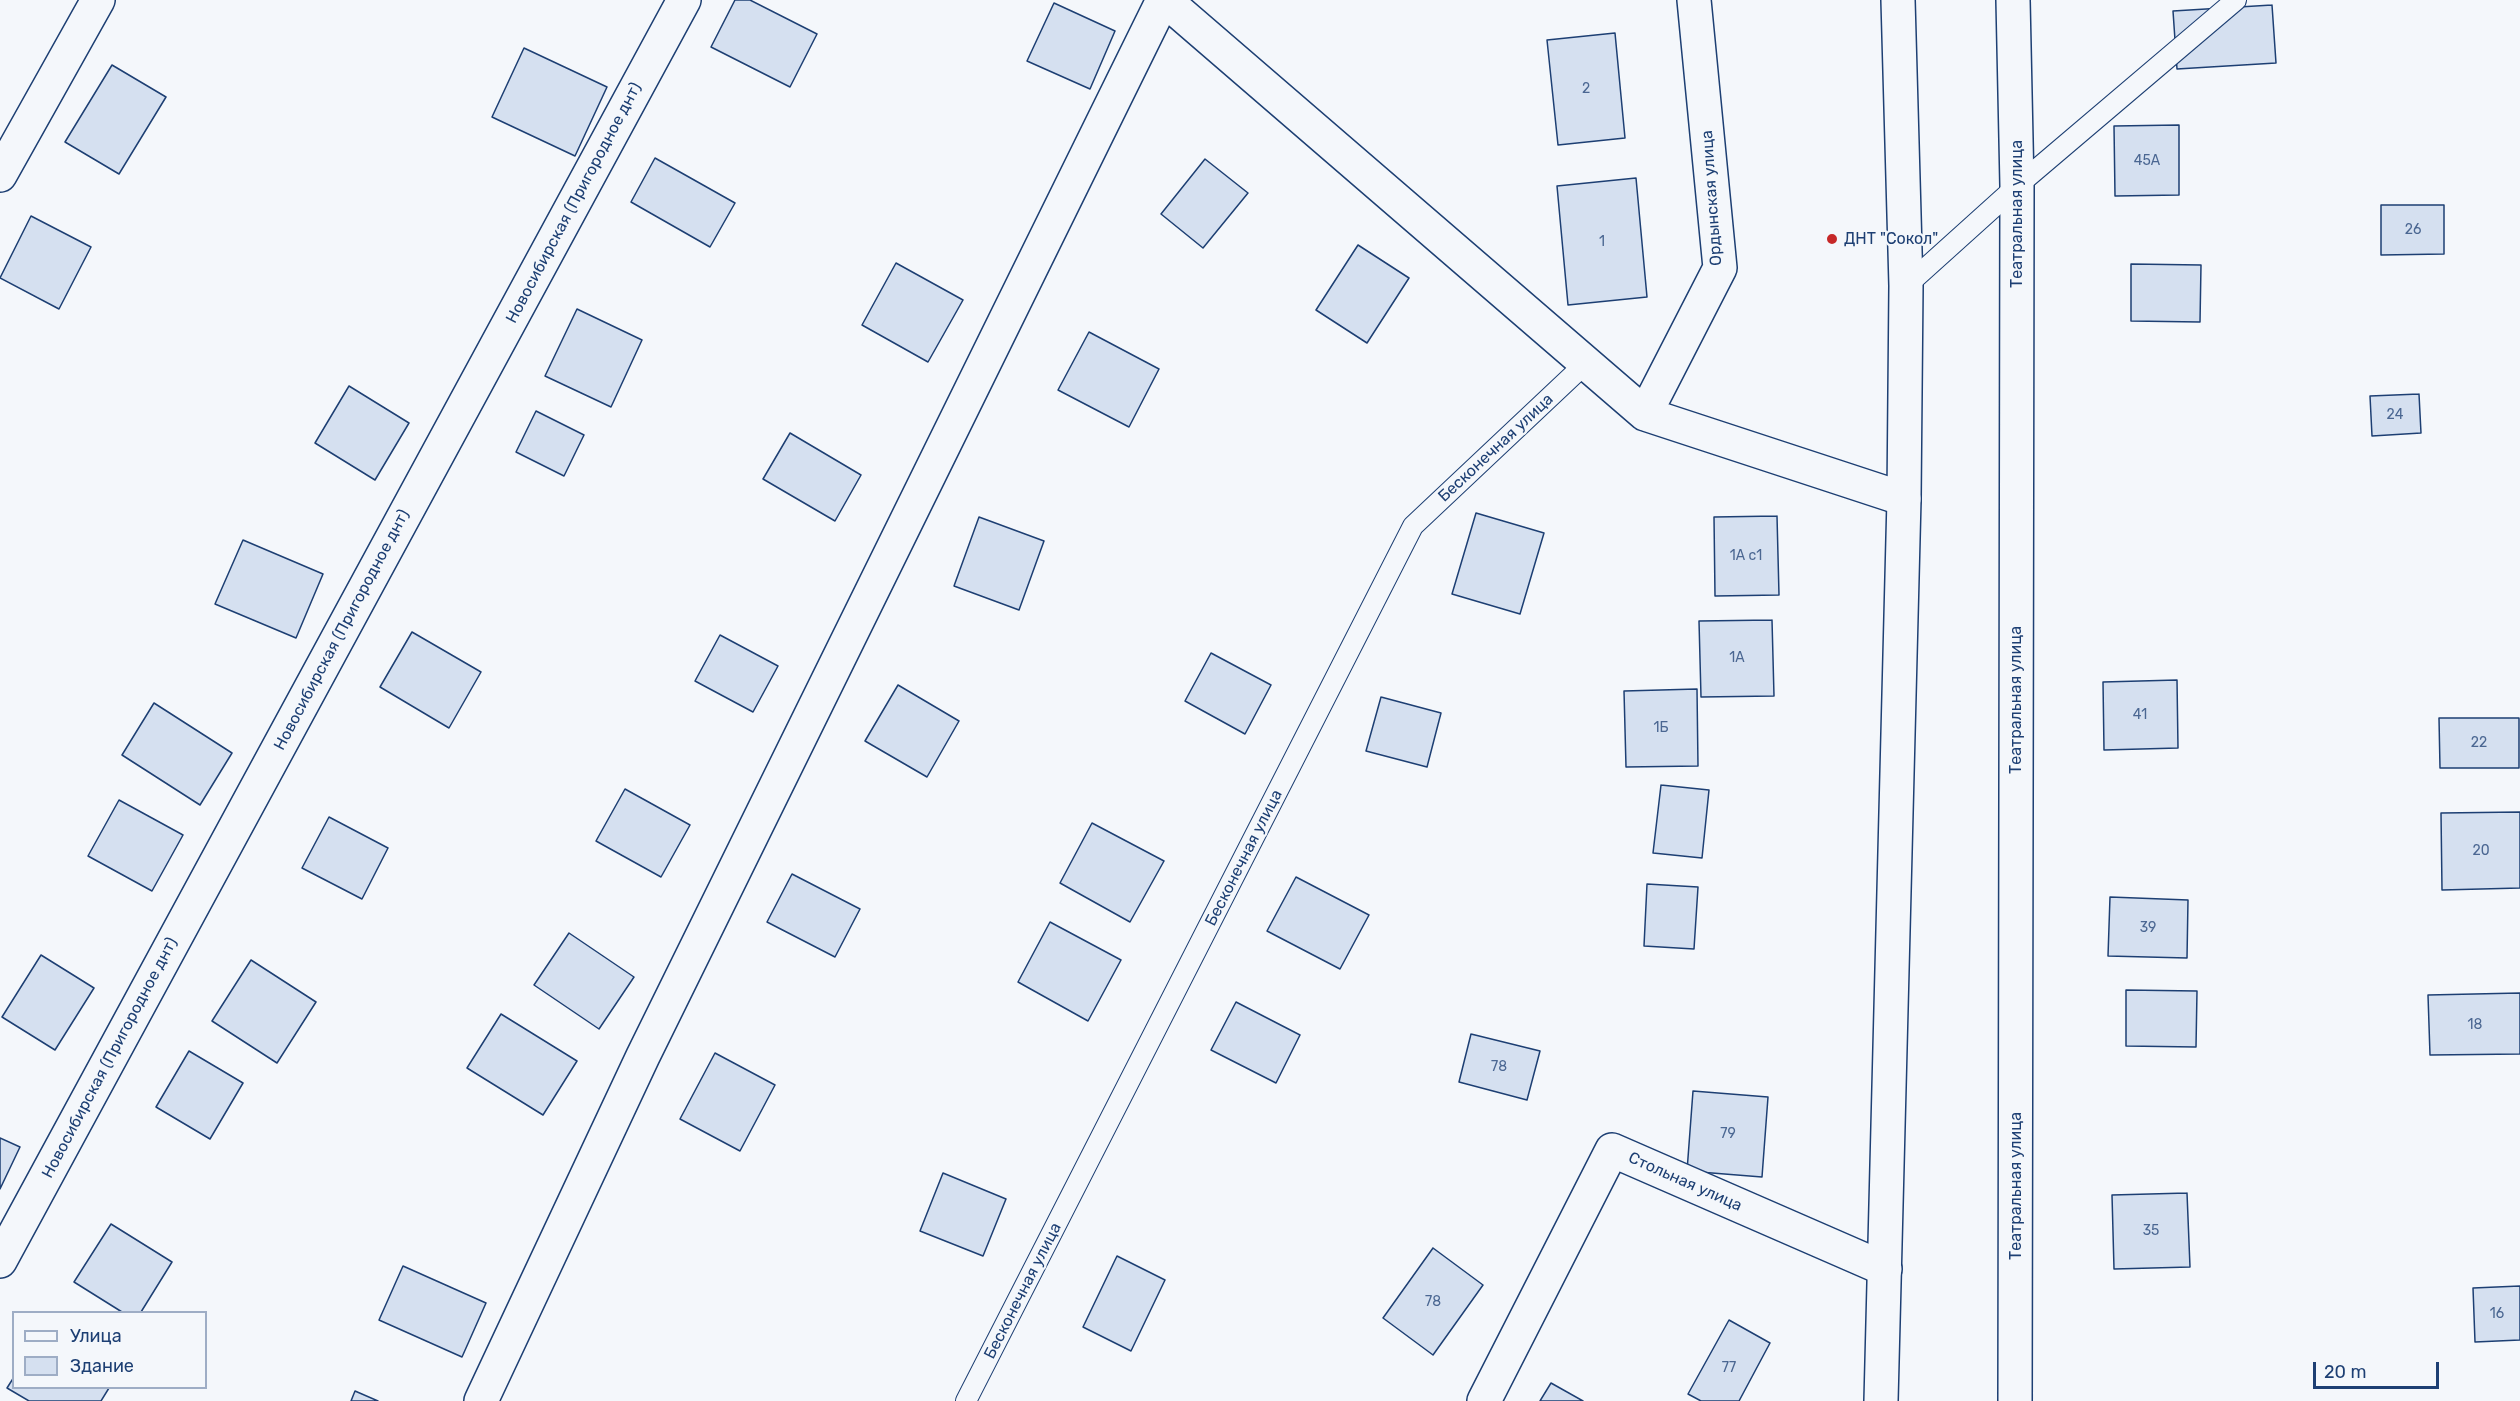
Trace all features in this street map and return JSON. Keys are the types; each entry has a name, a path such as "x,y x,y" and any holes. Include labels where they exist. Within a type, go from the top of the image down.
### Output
{"street":[{"path":"0,175 98,0"},
{"name":"Новосибирская (Пригородное днт)","path":"0,1261 684,0"},
{"path":"481,1401 648,1045 1164,0 1645,414 1904,499"},
{"name":"Ордынская улица","path":"1645,414 1720,268 1694,0"},
{"path":"1881,1401 1904,499 1906,286 1898,0"},
{"name":"Театральная улица","path":"2013,0 2017,186 2015,1401"},
{"name":"Стольная улица","path":"1484,1401 1612,1150 1885,1269"}],"lane":[{"path":"1906,286 2017,186 2236,0"},
{"name":"Бесконечная улица","path":"966,1401 1413,526 1586,363"}],"building":[{"path":"735,0 750,0 817,34 790,87 711,47"},
{"path":"1054,3 1115,31 1090,89 1027,61"},
{"path":"2272,5 2276,63 2177,69 2173,11"},
{"path":"1615,33 1625,138 1558,145 1547,40"},
{"path":"524,48 607,87 575,156 492,117"},
{"path":"112,65 166,97 119,174 65,142"},
{"path":"2179,125 2179,195 2115,196 2114,126"},
{"path":"655,158 735,203 710,247 631,202"},
{"path":"1205,159 1248,193 1203,248 1161,214"},
{"path":"1636,178 1647,297 1568,305 1557,186"},
{"path":"2381,205 2444,205 2444,254 2381,255"},
{"path":"31,216 91,247 59,309 0,278"},
{"path":"1358,245 1409,278 1367,343 1316,310"},
{"path":"896,263 963,300 928,362 862,325"},
{"path":"2131,264 2201,265 2200,322 2131,321"},
{"path":"577,309 642,340 611,407 545,376"},
{"path":"1089,332 1159,369 1129,427 1058,390"},
{"path":"349,386 409,423 375,480 315,443"},
{"path":"2419,394 2421,433 2372,436 2370,396"},
{"path":"536,411 584,435 564,476 516,452"},
{"path":"790,433 861,475 835,521 763,479"},
{"path":"1476,513 1544,533 1520,614 1452,594"},
{"path":"1777,516 1779,595 1715,596 1714,517"},
{"path":"979,517 1044,541 1019,610 954,586"},
{"path":"243,540 323,574 296,638 215,604"},
{"path":"1772,620 1774,696 1701,697 1699,621"},
{"path":"412,632 481,672 449,728 380,687"},
{"path":"720,635 778,666 753,712 695,681"},
{"path":"1211,653 1271,685 1245,734 1185,701"},
{"path":"2177,680 2178,748 2104,750 2103,682"},
{"path":"898,685 959,721 927,777 865,741"},
{"path":"1697,689 1698,766 1626,767 1624,691"},
{"path":"1381,697 1441,713 1427,767 1366,751"},
{"path":"154,703 232,753 200,805 122,755"},
{"path":"2439,718 2519,718 2519,768 2440,768"},
{"path":"1661,785 1709,790 1702,858 1653,853"},
{"path":"625,789 690,825 661,877 596,841"},
{"path":"119,800 183,835 152,891 88,856"},
{"path":"2520,812 2520,888 2442,890 2441,813"},
{"path":"329,817 388,848 362,899 302,868"},
{"path":"1092,823 1164,861 1130,922 1060,883"},
{"path":"792,874 860,909 835,957 767,922"},
{"path":"1296,877 1369,915 1340,969 1267,931"},
{"path":"1647,884 1698,887 1694,949 1644,946"},
{"path":"2110,897 2188,900 2187,958 2108,956"},
{"path":"1050,922 1121,960 1088,1021 1018,982"},
{"path":"569,933 634,977 599,1029 534,985"},
{"path":"41,955 94,988 55,1050 2,1017"},
{"path":"251,960 316,1002 277,1063 212,1021"},
{"path":"2126,990 2197,991 2196,1047 2126,1046"},
{"path":"2520,993 2520,1054 2430,1055 2428,995"},
{"path":"1236,1002 1300,1035 1276,1083 1211,1050"},
{"path":"501,1014 577,1061 543,1115 467,1068"},
{"path":"1471,1034 1540,1051 1527,1100 1459,1082"},
{"path":"189,1051 243,1083 210,1139 156,1107"},
{"path":"715,1053 775,1085 740,1151 680,1119"},
{"path":"1693,1091 1768,1097 1762,1177 1687,1171"},
{"path":"0,1138 20,1147 0,1189"},
{"path":"943,1173 1006,1199 983,1256 920,1231"},
{"path":"2187,1193 2190,1267 2114,1269 2112,1195"},
{"path":"111,1224 172,1262 142,1311 120,1311 74,1282"},
{"path":"1433,1248 1483,1285 1433,1355 1383,1318"},
{"path":"1117,1256 1165,1280 1131,1351 1083,1327"},
{"path":"403,1266 486,1303 462,1357 379,1320"},
{"path":"2520,1286 2520,1340 2475,1342 2473,1288"},
{"path":"1729,1320 1770,1343 1739,1401 1701,1401 1688,1394"},
{"path":"12,1380 12,1389 108,1389 101,1401 29,1401 7,1388"},
{"path":"1551,1383 1583,1401 1540,1401"},
{"path":"355,1391 378,1401 351,1401"}],"place":[{"name":"ДНТ \"Сокол\"","path":"1832,239"}]}
